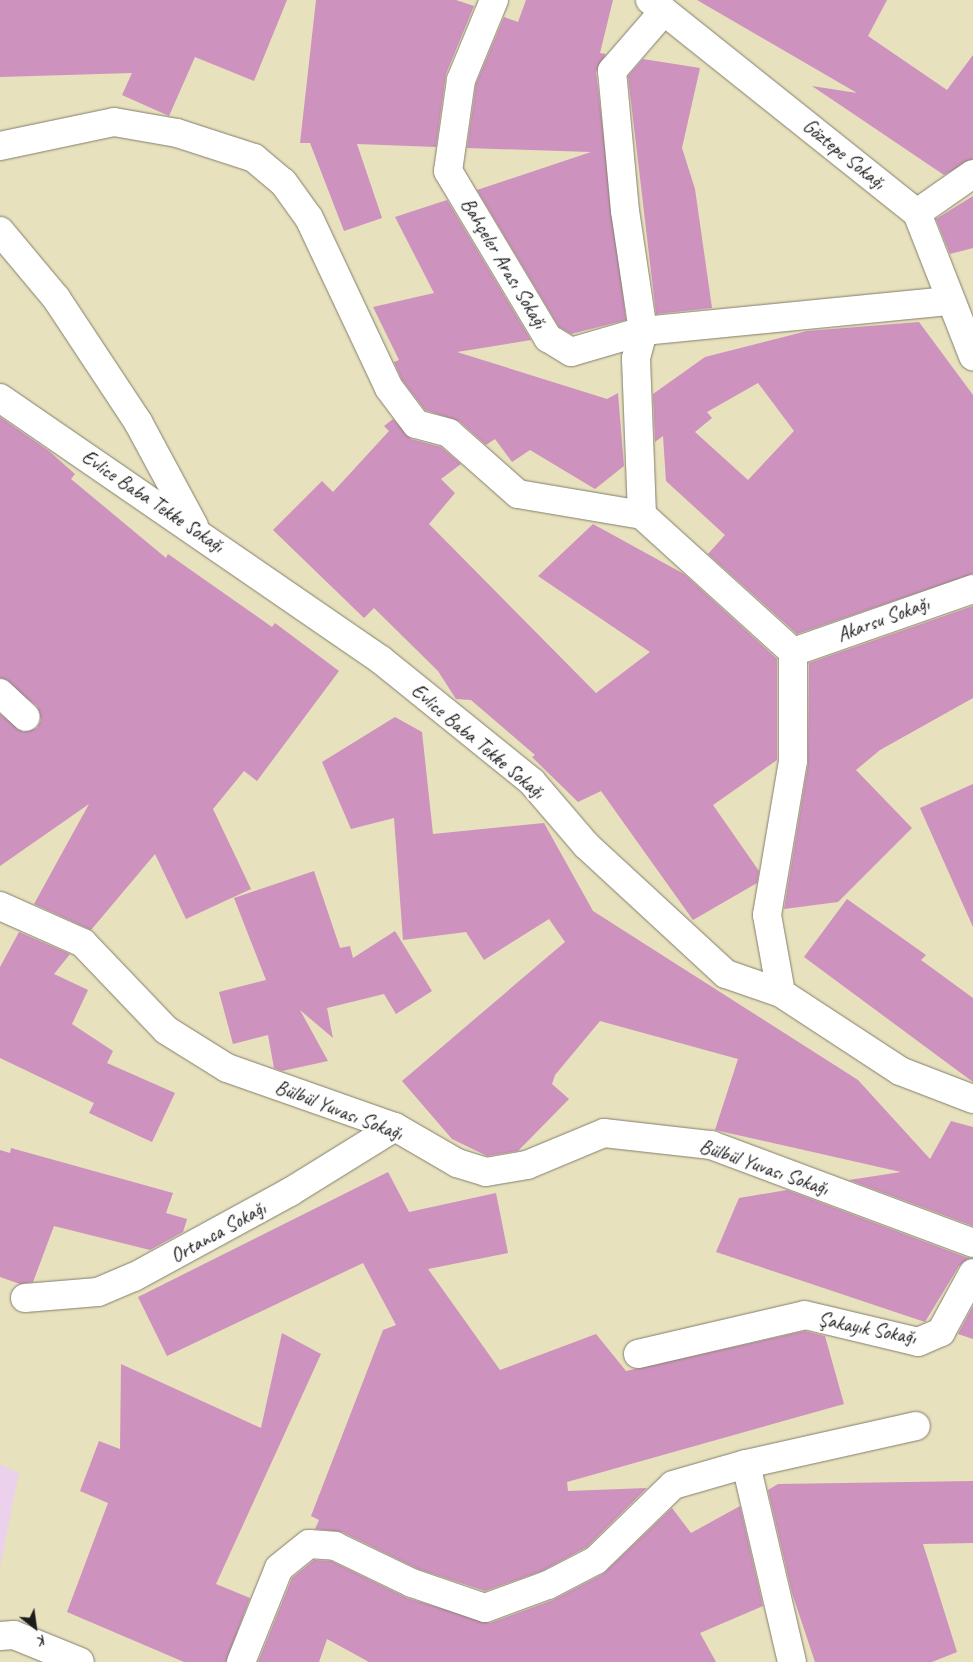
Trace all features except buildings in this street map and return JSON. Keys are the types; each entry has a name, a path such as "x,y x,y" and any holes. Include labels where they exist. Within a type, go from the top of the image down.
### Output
{"street":[{"name":"Bahçeler Arası Sokağı","path":"494,0 461,80 448,171 548,338 571,352 643,331 949,301"},
{"path":"642,515 636,358 643,331 625,211 612,71 641,32 657,6"},
{"name":"Göztepe Sokağı","path":"657,6 917,213"},
{"path":"0,146 114,122 177,133 254,158 283,182 309,218 389,388 416,424 449,433 518,494 642,515 794,652 794,761 767,915 781,993"},
{"path":"973,174 917,213 949,301 973,356"},
{"path":"0,231 56,298 138,422 196,530"},
{"name":"Evlice Baba Tekke Sokağı","path":"0,398 196,530 381,660 532,782 586,845 726,974 781,993 900,1071 973,1099"},
{"name":"Akarsu Sokağı","path":"794,652 973,589"},
{"path":"0,693 26,716"},
{"name":"Bülbül Yuvası Sokağı","path":"0,906 82,944 166,1030 227,1068 395,1127 457,1163 486,1172 527,1165 604,1133 711,1145 973,1243"},
{"name":"Ortanca Sokağı","path":"25,1298 98,1292 134,1277 290,1192 395,1127"},
{"name":"Şakayık Sokağı","path":"638,1354 805,1316 918,1342 941,1332 973,1273"},
{"path":"241,1662 278,1568 309,1544 335,1546 412,1584 485,1608 548,1585 596,1560 673,1485 746,1464 916,1426"},
{"path":"746,1464 792,1662"},
{"path":"0,1636 14,1635 80,1662"}],"shaded area":[{"path":"0,1464 19,1473 0,1567"}]}
